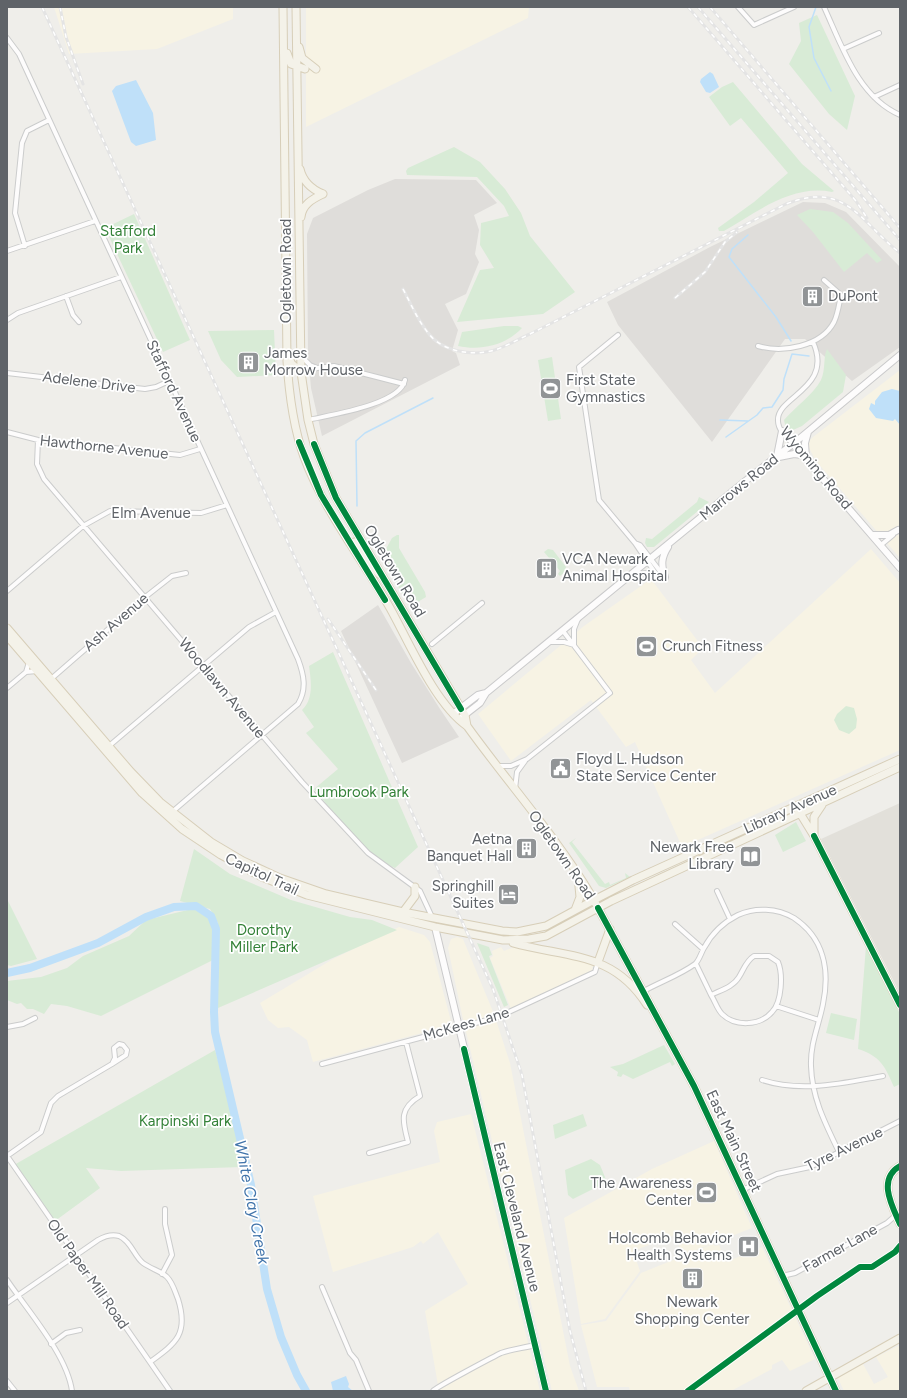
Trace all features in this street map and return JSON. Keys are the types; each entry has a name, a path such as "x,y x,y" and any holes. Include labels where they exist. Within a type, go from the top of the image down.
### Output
{"main road":[{"path":"284,7 287,23 287,56 291,64 305,69"},
{"name":"Ogletown Road","path":"284,7 286,351 288,383 293,413 304,456 321,495 368,572 422,668 456,717 467,726 577,871 598,908"},
{"name":"Ogletown Road","path":"296,7 300,355 308,420 320,462 336,498 463,712 467,726"},
{"path":"296,28 302,58 316,69"},
{"path":"297,155 305,181 314,190 323,194 315,198 304,208 298,229"},
{"path":"286,329 291,363 301,372"},
{"path":"350,543 355,542 372,567 385,579"},
{"path":"368,572 385,590 397,611 402,615 406,615"},
{"name":"Capitol Trail","path":"7,628 146,788 172,812 211,842 268,873 326,894 403,912 502,931 517,932 541,928 594,900"},
{"name":"Capitol Trail","path":"7,636 142,793 170,818 208,847 262,877 301,893 343,906 435,927 503,940 529,939 546,936 598,908"},
{"name":"Library Avenue","path":"594,900 900,759"},
{"name":"Library Avenue","path":"598,908 900,767"},
{"path":"857,787 870,785 900,771"},
{"path":"814,836 814,816 825,802"},
{"path":"795,807 802,813 900,1005"},
{"path":"573,912 580,897 577,871"},
{"path":"403,912 415,896 415,887"},
{"name":"East Main Street","path":"598,908 694,1086 836,1391"},
{"path":"432,918 435,927"},
{"path":"598,962 610,929"},
{"path":"503,940 580,956 598,962 613,970 626,980 659,1021"},
{"path":"900,1166 891,1175 888,1185 888,1194 900,1224"},
{"path":"806,1391 900,1338"}],"street":[{"path":"738,7 754,25 794,7"},
{"path":"824,7 843,49 858,77 874,96 900,116"},
{"path":"843,49 880,33"},
{"name":"Stafford Avenue","path":"7,38 20,54 48,120 300,665 304,684 298,704 172,812"},
{"path":"874,96 900,85"},
{"path":"24,246 15,213 22,143 27,131 48,120"},
{"path":"7,251 95,221"},
{"path":"7,320 18,313 121,276"},
{"path":"758,346 778,349 813,342 833,324 841,295 824,280"},
{"path":"66,296 73,315 79,322"},
{"path":"618,335 582,364 579,370 599,500 634,543 640,545 658,577 648,573 632,574"},
{"name":"Wyoming Road","path":"813,342 818,358 817,369 808,385 780,412 778,420 782,431 900,568"},
{"path":"300,355 310,366 317,368"},
{"name":"Marrows Road","path":"456,717 480,703 486,693 808,432 900,355"},
{"path":"301,372 328,366 340,367 404,382 397,392 372,404 308,420"},
{"name":"Adelene Drive","path":"7,373 145,389 156,387 169,381"},
{"path":"782,431 777,457 794,454 804,456 808,432"},
{"name":"Hawthorne Avenue","path":"7,432 38,440 180,455 200,449"},
{"name":"Woodlawn Avenue","path":"38,440 37,464 44,479 302,782 368,853 420,891 426,901 432,918"},
{"name":"Elm Avenue","path":"7,591 83,526 110,511 201,513 227,505"},
{"path":"872,535 889,535 899,529"},
{"path":"881,545 899,529"},
{"path":"665,577 661,562 670,543"},
{"path":"649,560 665,577"},
{"name":"Ash Avenue","path":"51,679 144,598 172,576 186,574"},
{"path":"432,644 482,603"},
{"path":"109,746 249,627 276,612"},
{"path":"574,645 574,629 578,619"},
{"path":"515,789 516,772 527,759 610,693 563,632"},
{"path":"549,642 564,642 574,645"},
{"path":"7,688 26,672 29,662"},
{"path":"26,672 37,671"},
{"path":"497,766 511,766 527,759"},
{"path":"717,891 730,919"},
{"path":"644,991 696,964 715,932 730,919 753,911 765,910 778,912 792,917 812,933 821,950 825,968 824,999 812,1047 812,1087 818,1108 839,1152"},
{"path":"675,924 703,950"},
{"name":"East Cleveland Avenue","path":"435,927 546,1391"},
{"path":"696,964 711,995 722,1014 731,1020 740,1023 760,1021 773,1012 776,1006 782,980 781,970 775,958 764,955 754,956 750,959 732,985 711,995"},
{"name":"McKees Lane","path":"322,1064 498,1017 595,972 598,962"},
{"path":"776,1006 819,1020"},
{"path":"7,1027 23,1024 35,1018"},
{"path":"370,1153 408,1142 403,1117 409,1103 420,1096 406,1042"},
{"path":"7,1156 41,1132 51,1103 58,1096 112,1064 127,1054 127,1049 124,1045 119,1044 114,1048 115,1058 112,1064"},
{"path":"762,1080 770,1083 812,1087 828,1086 883,1076"},
{"name":"Tyre Avenue","path":"742,1190 772,1176 810,1167 900,1121"},
{"name":"Old Paper Mill Road","path":"7,1156 170,1391"},
{"path":"162,1274 172,1255 165,1224 165,1210"},
{"name":"Farmer Lane","path":"782,1276 795,1273 887,1223 896,1215"},
{"path":"7,1303 106,1236 117,1236 122,1238 129,1244 142,1262 168,1277 173,1286 182,1314 182,1325 179,1335 173,1344 150,1362"},
{"path":"7,1280 66,1368 72,1391"},
{"path":"322,1287 350,1354 356,1360 369,1391"},
{"path":"51,1344 66,1333 80,1330"},
{"path":"433,1391 437,1386 458,1377 501,1354 535,1345"},
{"path":"7,1381 15,1391"}],"shaded area":[{"path":"54,7 233,7 233,19 157,49 69,54"},
{"path":"306,7 529,7 528,18 306,127"},
{"path":"395,179 476,180 497,203 474,215 479,230 475,254 479,262 466,294 445,304 458,330 452,351 456,353 460,365 322,436 311,388 308,355 307,234 313,218 368,190"},
{"path":"803,202 825,203 846,212 900,267 900,347 852,381 805,339 785,339 712,442 618,325 607,302 710,247"},
{"path":"900,370 900,558 816,461 808,446 813,437"},
{"path":"871,549 900,583 900,750 682,847 635,742 626,747 591,700 511,761 478,714 584,626 651,579 703,648 691,660 715,693"},
{"path":"378,605 411,663 459,737 402,763 341,631"},
{"path":"900,803 900,993 821,839"},
{"path":"399,927 424,935 430,942 452,1025 313,1062 307,1040 289,1027 278,1028 268,1020 260,1003 333,959"},
{"path":"457,937 463,939 494,1014 510,1063 570,1366 579,1391 552,1391 462,1015 448,948 451,939"},
{"path":"501,947 504,951 514,947 581,960 593,965 592,972 511,1009 490,958 493,956 492,951"},
{"path":"471,1114 540,1391 439,1391 425,1311 468,1284 438,1232 423,1244 421,1241 413,1247 333,1272 313,1196 440,1162 434,1131 437,1122"},
{"path":"714,1141 752,1228 683,1255 675,1235 633,1251 640,1271 605,1319 581,1324 564,1218 652,1169"},
{"path":"713,1244 715,1246 719,1245 726,1262 762,1247 815,1359 790,1371 782,1360 772,1365 772,1369 731,1391 630,1391 629,1387 597,1387 581,1325 606,1321 641,1273"},
{"path":"900,1345 900,1391 844,1391 838,1378 863,1364 874,1384 888,1377 876,1357"}],"green space":[{"path":"817,15 855,96 847,130 829,114 789,64 801,41 799,23"},
{"path":"733,82 802,164 834,191 803,192 789,196 762,208 724,231 719,231 718,228 754,202 788,173 741,118 730,126 709,97 722,87"},
{"path":"454,147 480,162 505,189 521,213 530,236 575,292 543,314 457,322 480,270 494,268 480,245 481,223 509,216 504,206 477,177 407,175 406,171 408,168"},
{"path":"810,209 833,212 848,223 882,260 877,263 867,253 844,272 813,232 797,215"},
{"name":"Stafford Park","path":"134,214 190,340 163,352 105,228"},
{"path":"504,326 518,326 522,328 508,339 492,346 475,348 458,346 462,332"},
{"path":"274,330 276,375 237,377 221,360 208,331"},
{"path":"827,349 846,375 843,392 802,426 793,430 789,429 784,420 809,396 818,385 823,372"},
{"name":"First State Gymnastics","path":"552,357 561,419 548,421 538,360"},
{"path":"699,497 709,502 654,547 647,547 645,543 646,538 652,539 697,502"},
{"path":"399,535 399,548 425,592 426,597 416,603 410,603 405,598 381,558 392,538"},
{"path":"548,549 553,550 566,567 566,571 560,576 558,574 560,571 544,552"},
{"name":"Lumbrook Park","path":"333,652 418,847 395,868 371,854 360,844 314,789 338,769 306,733 314,727 302,710 306,706 311,690 309,666"},
{"path":"846,706 854,708 857,719 856,728 849,734 839,730 834,720 837,714"},
{"path":"796,822 806,841 783,852 775,835"},
{"path":"576,838 572,842 605,884 609,882 610,885 626,878 625,873 630,877 606,888 599,886 569,843"},
{"name":"Dorothy Miller Park","path":"194,849 230,874 291,900 350,917 372,920 397,930 218,1008 218,923 210,909 180,901"},
{"path":"7,899 37,959 11,966 7,965"},
{"path":"192,909 205,913 214,924 213,960 101,1016 67,1006 51,1004 44,1014 33,1009 27,1009 21,1003 17,1004 7,1000 7,981 41,977 67,968 83,956 129,936 146,920"},
{"path":"477,943 489,947 492,955 489,956 508,1005 504,1007"},
{"path":"866,946 900,1014 900,1084 894,1087 888,1073 881,1063 872,1055 858,1049"},
{"path":"831,1013 857,1019 854,1040 826,1033"},
{"path":"664,1045 675,1064 672,1066 670,1062 633,1079 623,1074 621,1077 617,1076 618,1072 610,1067 623,1064"},
{"name":"Karpinski Park","path":"215,1050 230,1102 242,1167 121,1171 86,1168 100,1188 55,1221 14,1165"},
{"path":"583,1114 587,1126 555,1139 553,1125"},
{"path":"591,1159 600,1165 607,1182 573,1199 568,1195 565,1170"}],"water":[{"path":"710,72 713,74 719,87 710,93 706,92 700,82 701,79"},
{"path":"136,80 153,113 156,140 136,146 131,142 112,91 116,86"},
{"path":"892,389 900,391 900,425 895,419 893,421 876,418 869,409 871,403 875,405 875,401 882,392"},
{"path":"346,1376 349,1384 348,1387 353,1391 333,1391 331,1382"}],"waterway":[{"path":"816,7 809,27 814,58 831,91"},
{"path":"748,235 732,249 729,257 776,317 791,341"},
{"path":"726,437 757,415 763,408 772,407 783,390 784,379 792,354 809,356"},
{"path":"357,506 356,441 365,433 433,398"},
{"path":"720,420 748,421"},
{"name":"White Clay Creek","path":"7,973 30,968 98,943 146,917 174,907 196,906 211,916 216,929 215,1032 251,1185 267,1289 281,1337 297,1375 306,1391"}],"railway":[{"path":"42,7 493,989 522,1075 570,1331 586,1391"},
{"path":"60,7 66,37 83,84"},
{"path":"688,7 856,201 867,218"},
{"path":"698,7 900,240"},
{"path":"710,7 900,228"},
{"path":"403,289 421,324 435,340 441,345 457,351 475,353 496,350 511,343 786,204 806,198 824,197 838,201 850,208 900,253"},
{"path":"675,298 705,272 725,242 737,232"},
{"path":"328,619 376,690"}],"cycle path":[{"path":"299,442 321,495 385,600"},
{"path":"314,444 336,498 461,709"},
{"path":"814,836 900,1005"},
{"path":"598,908 694,1086 836,1391"},
{"path":"464,1049 546,1391"},
{"path":"900,1166 893,1171 889,1178 888,1185 890,1201 900,1224"},
{"path":"688,1391 817,1296 860,1267 872,1267 895,1252 900,1246"}],"place":[{"name":"DuPont","path":"813,296"},
{"name":"James Morrow House","path":"248,362"},
{"name":"First State Gymnastics","path":"550,389"},
{"name":"VCA Newark Animal Hospital","path":"546,568"},
{"name":"Crunch Fitness","path":"647,646"},
{"name":"Floyd L. Hudson State Service Center","path":"561,768"},
{"name":"Aetna Banquet Hall","path":"527,848"},
{"name":"Newark Free Library","path":"750,856"},
{"name":"Springhill Suites","path":"509,895"},
{"name":"The Awareness Center","path":"707,1192"},
{"name":"Holcomb Behavior Health Systems","path":"748,1247"},
{"name":"Newark Shopping Center","path":"692,1279"}]}
